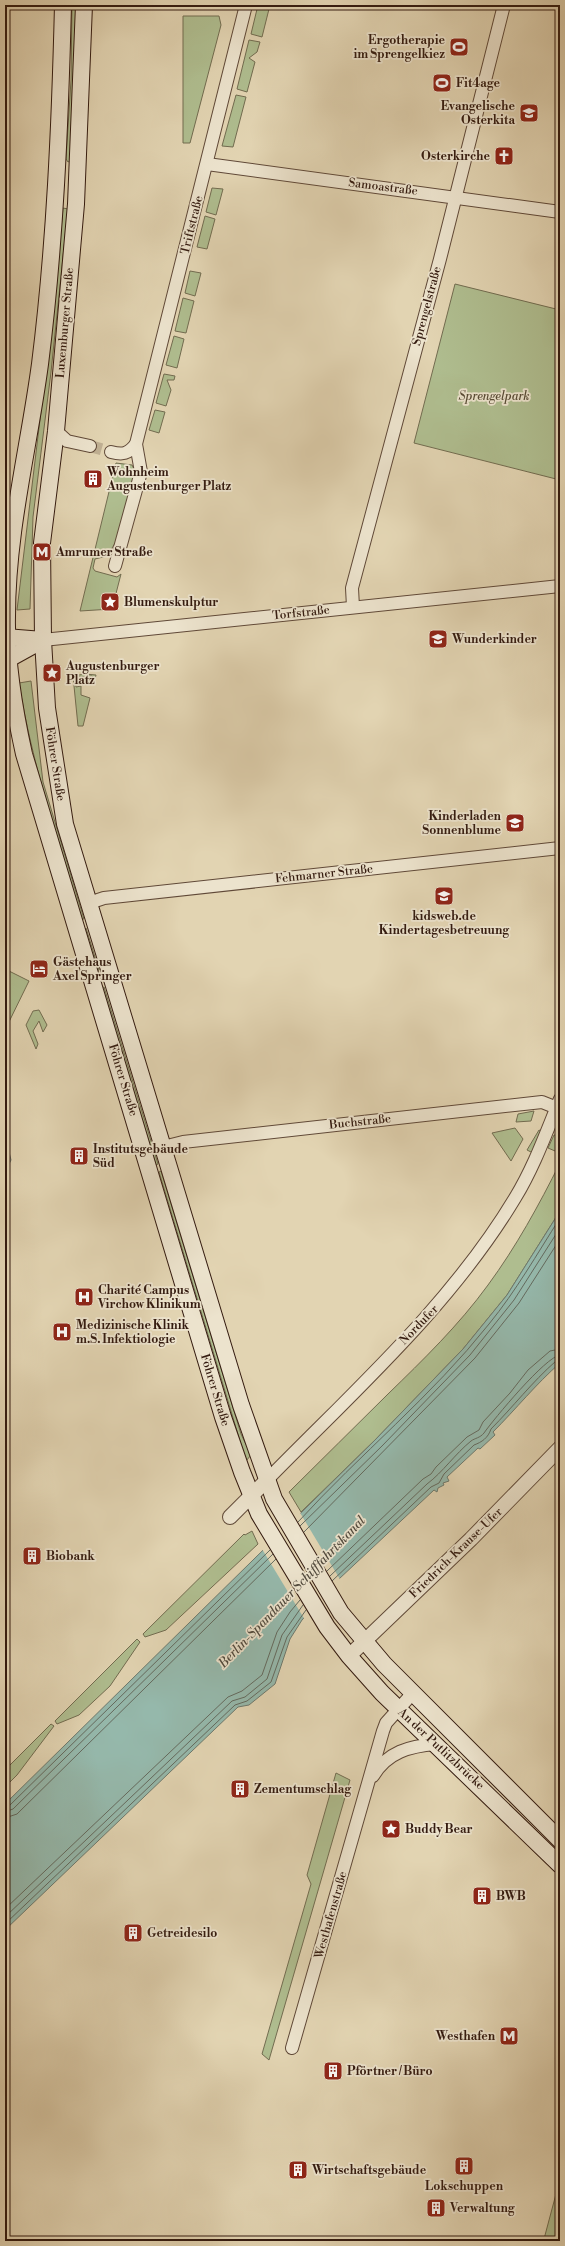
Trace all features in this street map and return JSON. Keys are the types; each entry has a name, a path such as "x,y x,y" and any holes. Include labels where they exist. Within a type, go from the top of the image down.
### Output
{"main road":[{"name":"Luxemburger Straße","path":"6,637 10,564 40,364 57,172 63,5"},
{"name":"Luxemburger Straße","path":"43,640 42,542 56,431 78,174 84,5"},
{"path":"57,172 78,174"},
{"path":"6,637 43,640"},
{"name":"Föhrer Straße","path":"6,637 7,661 26,762 223,1418 251,1497 261,1518 327,1627"},
{"path":"7,661 43,640"},
{"name":"Föhrer Straße","path":"43,640 46,708 65,824 241,1405 276,1503 341,1613"},
{"name":"An der Putlitzbrücke","path":"341,1613 364,1642 412,1694 560,1840"},
{"name":"An der Putlitzbrücke","path":"327,1627 349,1656 398,1709 488,1794 560,1865"}],"street":[{"name":"Triftstraße","path":"115,566 141,472 136,444 246,5"},
{"name":"Sprengelstraße","path":"353,607 352,588 504,5"},
{"name":"Samoastraße","path":"207,164 560,212"},
{"path":"56,431 67,441 90,446"},
{"path":"111,452 122,454 130,452 136,444"},
{"name":"Torfstraße","path":"43,640 560,586"},
{"name":"Fehmarner Straße","path":"89,903 104,898 560,848"},
{"name":"Buchstraße","path":"163,1147 183,1142 542,1102 558,1103"},
{"name":"Nordufer","path":"230,1517 436,1308 492,1235 516,1197 539,1152 558,1103"},
{"name":"Friedrich-Krause-Ufer","path":"349,1656 497,1513 560,1448"},
{"name":"Westhafenstraße","path":"292,2048 383,1731 386,1723 412,1694"},
{"name":"Westhafenstraße","path":"369,1782 376,1771 394,1755 411,1747 436,1744"}],"green space":[{"path":"72,5 77,5 70,161 68,162 66,159 71,80"},
{"path":"258,5 270,5 262,37 251,34"},
{"path":"183,16 219,16 221,25 190,143 183,143"},
{"path":"249,40 260,42 257,52 249,58 255,62 247,92 237,89"},
{"path":"236,95 246,97 233,147 222,146"},
{"path":"212,188 223,189 216,215 206,212"},
{"path":"63,208 68,209 51,372 33,517 30,609 17,610 53,312"},
{"path":"205,216 215,219 207,249 197,247"},
{"path":"190,271 201,273 195,296 185,293"},
{"name":"Sprengelpark","path":"455,284 560,310 560,480 414,443"},
{"path":"183,298 194,301 186,333 175,331"},
{"path":"174,336 184,339 177,368 166,365"},
{"path":"164,374 175,376 174,380 167,380 171,390 166,406 156,403"},
{"path":"155,410 165,412 159,433 149,430"},
{"path":"116,463 132,465 135,471 119,537 107,556 95,559 93,568 95,571 117,577 121,574 112,609 80,611"},
{"path":"85,674 96,675 95,679 92,676 75,677 76,687 81,686 81,695 90,698 83,726 78,726 73,676"},
{"path":"31,681 43,782 84,919 82,919 38,773 24,713 19,683"},
{"path":"86,928 99,970 97,971 85,929"},
{"path":"5,969 29,981 5,1030"},
{"path":"104,987 158,1164 156,1165 102,988"},
{"path":"39,1010 47,1025 43,1032 39,1021 33,1031 38,1044 36,1049 26,1025 33,1011"},
{"path":"534,1111 531,1121 516,1122 518,1114"},
{"path":"515,1128 523,1139 511,1161 492,1133"},
{"path":"539,1130 543,1132 533,1153 527,1150"},
{"path":"554,1135 560,1135 555,1151 548,1148"},
{"path":"560,1163 560,1211 507,1295 463,1349 375,1440 301,1512 289,1492 427,1355 477,1300 518,1241"},
{"path":"161,1171 241,1434 251,1455 246,1461 159,1172"},
{"path":"252,1531 258,1544 166,1630 145,1637 143,1634 244,1534 245,1535"},
{"path":"137,1639 140,1642 110,1686 79,1715 57,1724 55,1721"},
{"path":"51,1724 54,1726 17,1775 5,1787 5,1770"},
{"path":"336,1773 350,1780 269,2060 262,2054 311,1884 307,1875"},
{"path":"560,2179 560,2241 544,2239"}],"water":[{"path":"5,1150 9,1152 11,1160 5,1172"},
{"name":"Berlin-Spandauer Schifffahrtskanal","path":"560,1211 560,1363 493,1432 495,1435 480,1449 478,1448 447,1477 449,1481 443,1483 444,1485 438,1488 437,1492 434,1490 339,1579 302,1620 290,1639 275,1684 249,1705 238,1707 5,1930 5,1804 375,1440 463,1349 507,1295"}],"pier":[{"path":"299,1511 341,1581 305,1620 262,1549"}],"tunnel":[{"path":"90,446 111,452"}],"place":[{"name":"Ergotherapie im Sprengelkiez","path":"459,47"},
{"name":"Fit4age","path":"442,83"},
{"name":"Evangelische Osterkita","path":"529,113"},
{"name":"Osterkirche","path":"504,156"},
{"name":"Wohnheim Augustenburger Platz","path":"93,479"},
{"name":"Amrumer Straße","path":"42,552"},
{"name":"Blumenskulptur","path":"110,602"},
{"name":"Wunderkinder","path":"438,639"},
{"name":"Augustenburger Platz","path":"52,673"},
{"name":"Kinderladen Sonnenblume","path":"515,823"},
{"name":"kidsweb.de Kindertagesbetreuung","path":"444,896"},
{"name":"Gästehaus Axel Springer","path":"39,969"},
{"name":"Institutsgebäude Süd","path":"79,1156"},
{"name":"Charité Campus Virchow Klinikum","path":"84,1297"},
{"name":"Medizinische Klinik m.S. Infektiologie","path":"62,1332"},
{"name":"Biobank","path":"32,1556"},
{"name":"Zementumschlag","path":"240,1789"},
{"name":"Buddy Bear","path":"391,1829"},
{"name":"BWB","path":"482,1896"},
{"name":"Getreidesilo","path":"133,1933"},
{"name":"Westhafen","path":"509,2036"},
{"name":"Pförtner / Büro","path":"333,2071"},
{"name":"Lokschuppen","path":"464,2166"},
{"name":"Wirtschaftsgebäude","path":"298,2170"},
{"name":"Verwaltung","path":"436,2208"}]}
